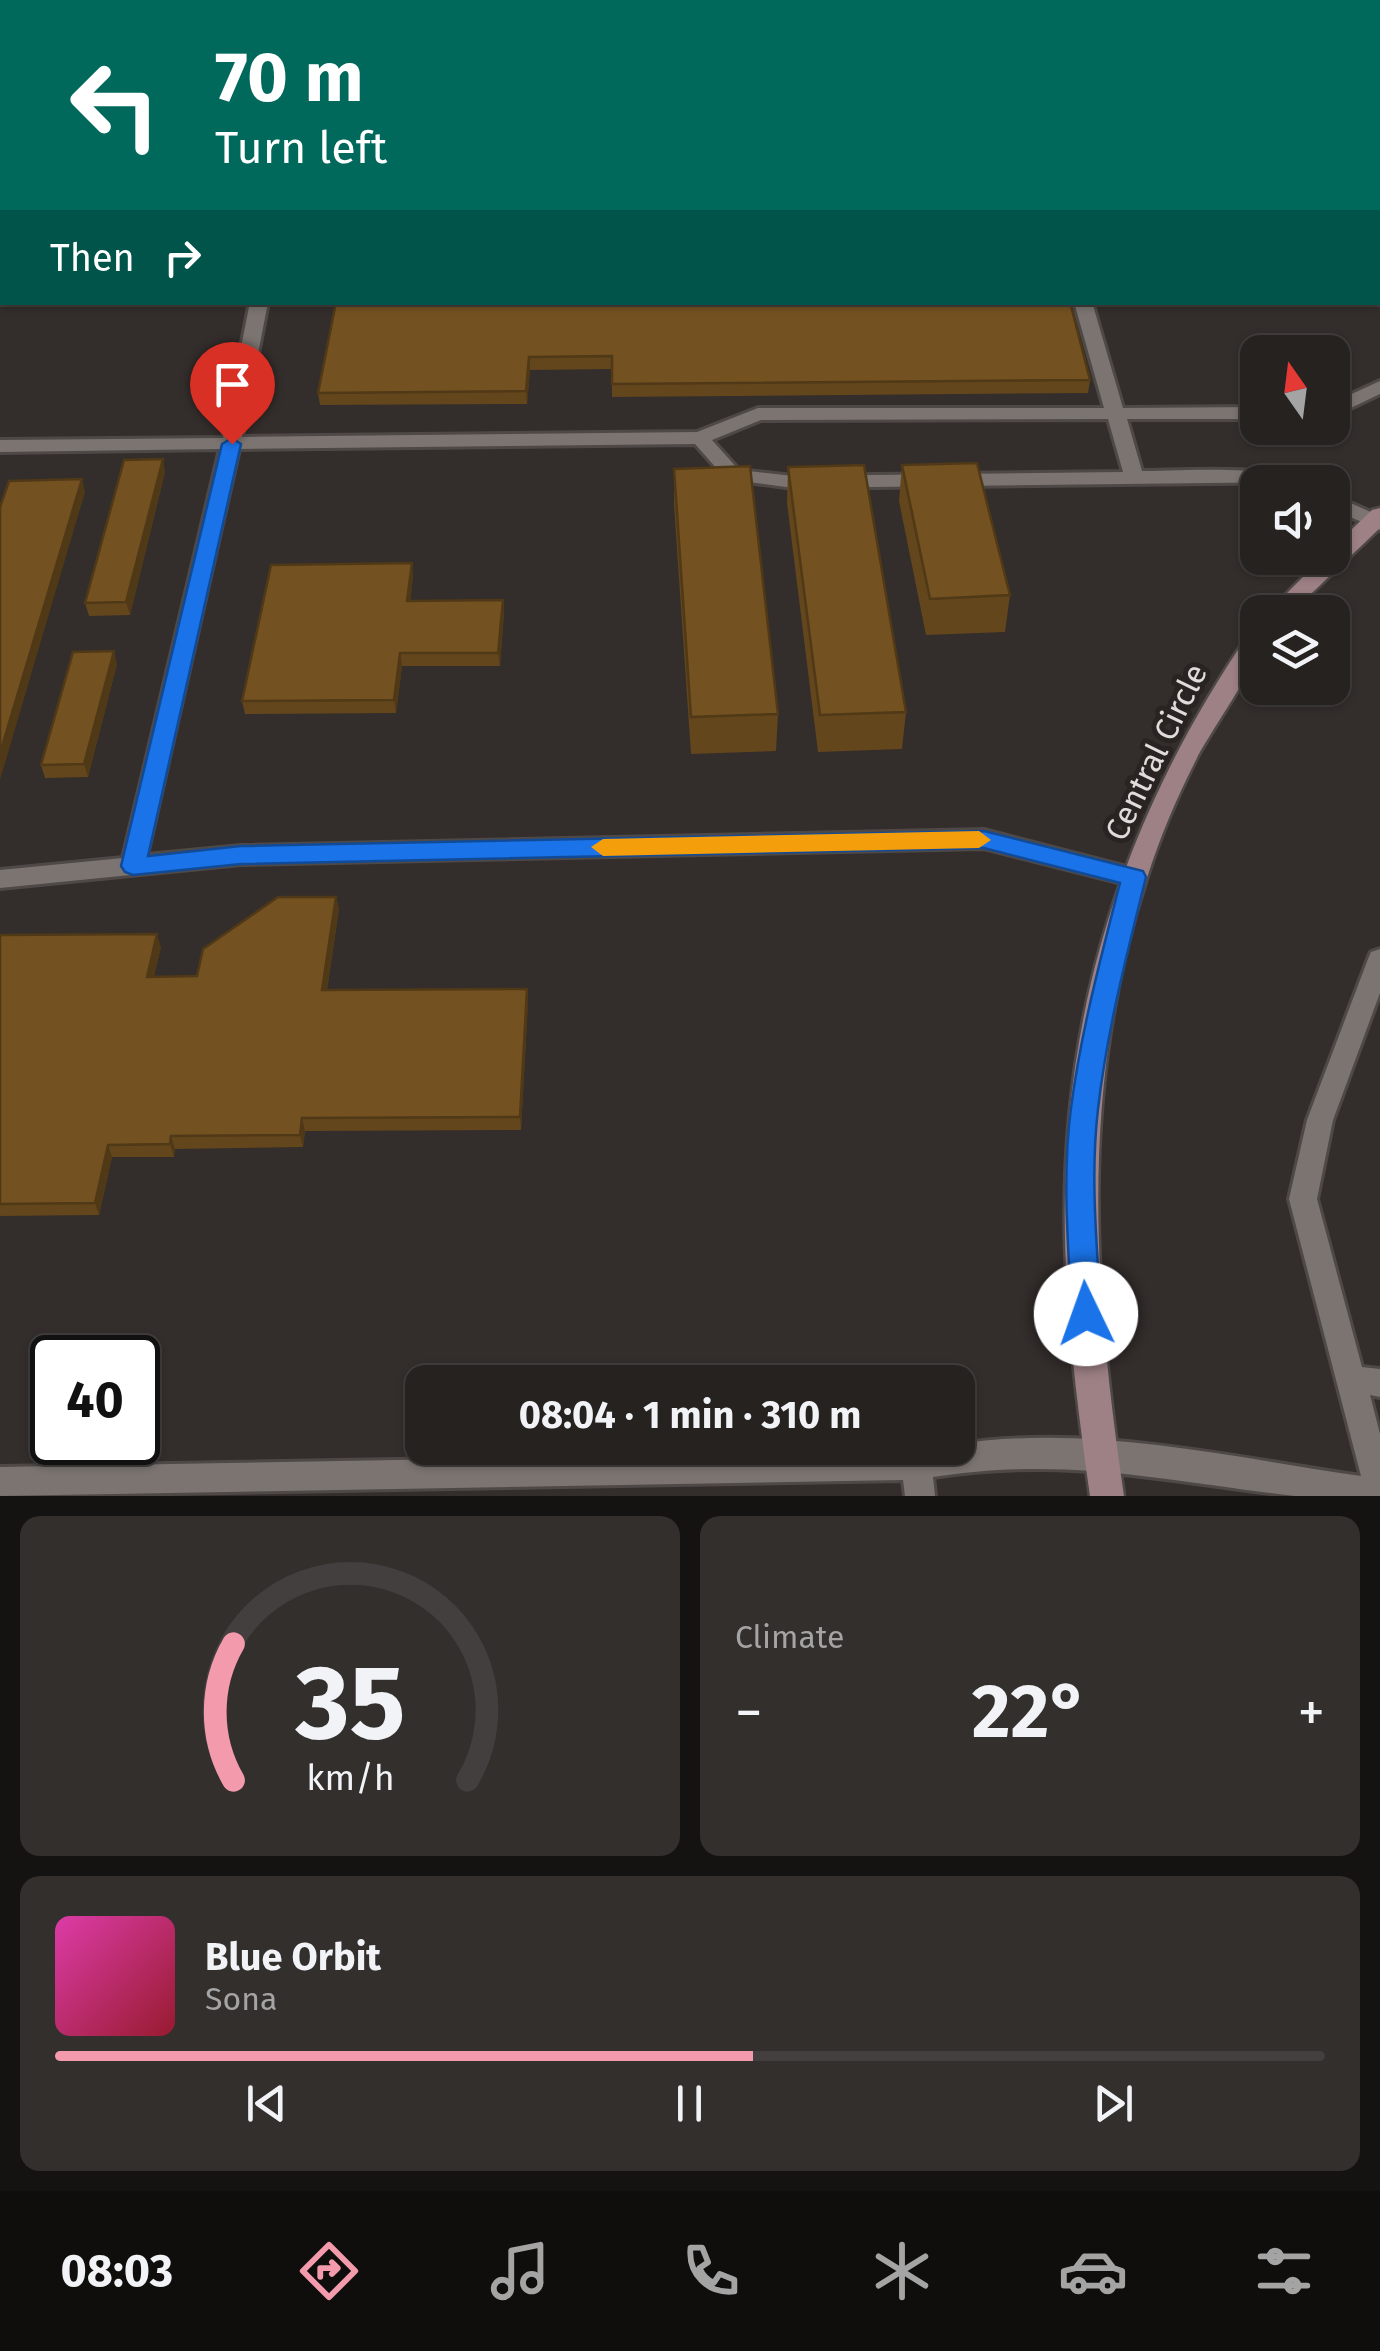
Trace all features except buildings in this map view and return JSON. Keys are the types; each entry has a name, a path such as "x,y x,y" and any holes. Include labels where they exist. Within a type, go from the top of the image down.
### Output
{"street":[{"path":"1297,595 1378,520"},
{"name":"Central Circle","path":"1107,1496 1090,1388 1080,1204 1084,1111 1100,1010 1148,835 1213,702 1240,664"}],"lane":[{"path":"133,866 232,444 258,305"},
{"path":"1085,305 1134,477"},
{"path":"1350,402 1380,386"},
{"path":"0,446 700,438 758,414 1077,411 1116,416 1240,414"},
{"path":"700,438 734,476 793,482 1240,476"},
{"path":"1350,508 1378,520"},
{"path":"0,879 241,855 984,840 1134,877"},
{"path":"0,1482 918,1481 954,1457 1101,1454 1380,1493 1366,1381 1303,1199 1320,1120 1380,960"}],"slow traffic":[{"path":"603,847 979,840"}],"route":[{"path":"232,444 133,866 241,855 984,840 1134,877 1100,1010 1084,1111 1080,1204 1086,1314"}]}
